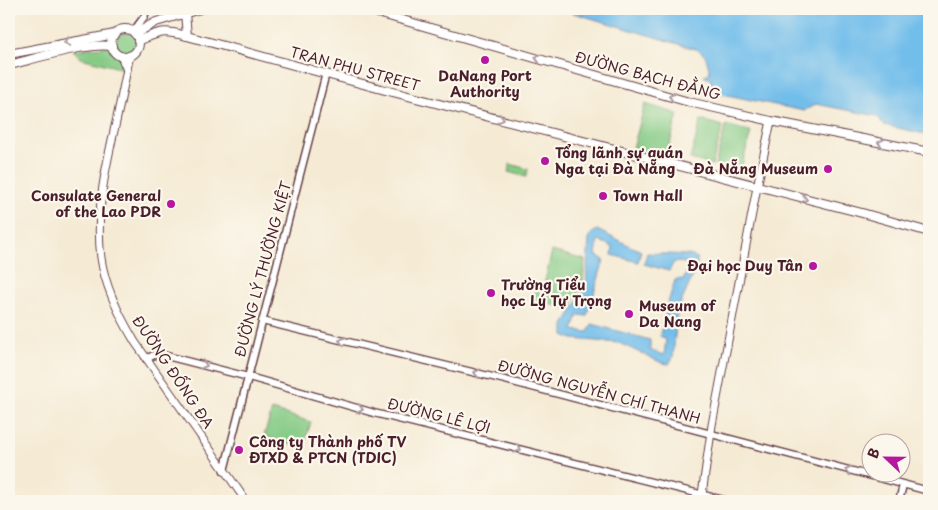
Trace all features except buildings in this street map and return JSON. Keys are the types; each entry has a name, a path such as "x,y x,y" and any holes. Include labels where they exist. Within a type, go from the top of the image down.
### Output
{"main road":[{"path":"135,36 156,22 200,9"},
{"name":"ĐƯỜNG BẠCH ĐẰNG","path":"364,9 689,102 929,152"},
{"path":"185,13 187,36"},
{"path":"9,54 101,35 115,34 122,30 135,36"},
{"name":"TRAN PHU STREET","path":"135,36 160,32 187,36 385,90 671,163 929,232"},
{"path":"115,34 112,39 112,46 121,56 127,70"},
{"path":"121,56 130,55 137,50 135,36"},
{"path":"9,65 73,50 103,45 112,46"},
{"name":"ĐƯỜNG ĐỐNG ĐA","path":"130,55 104,180 100,210 100,242 104,273 126,326 146,359 246,501"},
{"path":"702,498 711,434 771,120"}],"street":[{"path":"135,36 147,9"},
{"name":"ĐƯỜNG LÝ THƯỜNG KIỆT","path":"224,471 326,73"},
{"name":"ĐƯỜNG NGUYỄN CHÍ THANH","path":"262,321 505,380 929,492"},
{"name":"ĐƯỜNG LÊ LỢI","path":"146,359 156,354 702,498 728,501"},
{"path":"899,501 903,485"}],"green space":[{"path":"126,33 133,36 136,43 133,50 126,53 119,50 116,43 119,36"},
{"path":"112,46 117,54 121,56 127,70 81,58 73,50"},
{"path":"645,104 678,114 666,158 633,148"},
{"path":"701,120 723,126 712,165 690,159"},
{"path":"726,125 751,132 740,172 715,165"},
{"path":"510,164 528,169 526,177 508,172"},
{"path":"552,251 585,260 583,283 569,309 533,300 535,291 542,293"},
{"path":"272,410 311,422 303,448 264,436"}],"water":[{"path":"560,9 929,9 929,135 884,125 877,116 816,104 804,111 708,91 711,79 704,75 710,73 706,57 699,50"},
{"path":"597,230 641,251 638,262 612,255 613,247 598,240 596,255 604,260 587,316 578,315 573,330 588,332 592,324 650,340 650,350 664,355 666,340 660,336 666,311 677,314 673,357 669,364 662,363 619,343 573,339 564,335 564,325 586,286 589,238"},
{"path":"647,253 689,255 697,258 697,267 678,309 667,306 675,280 684,279 690,263 674,262 669,271 644,264"}],"place":[{"name":"DaNang Port Authority","path":"485,60"},
{"name":"Tổng lãnh sự quán Nga tại Đà Nẵng","path":"545,161"},
{"name":"Đà Nẵng Museum","path":"828,169"},
{"name":"Town Hall","path":"603,196"},
{"name":"Consulate General of the Lao PDR","path":"171,204"},
{"name":"Đại học Duy Tân","path":"813,266"},
{"name":"Trường Tiểu học Lý Tự Trọng","path":"491,293"},
{"name":"Museum of Da Nang","path":"629,314"},
{"name":"Công ty Thành phố TV ĐTXD & PTCN (TDIC)","path":"239,450"}]}
